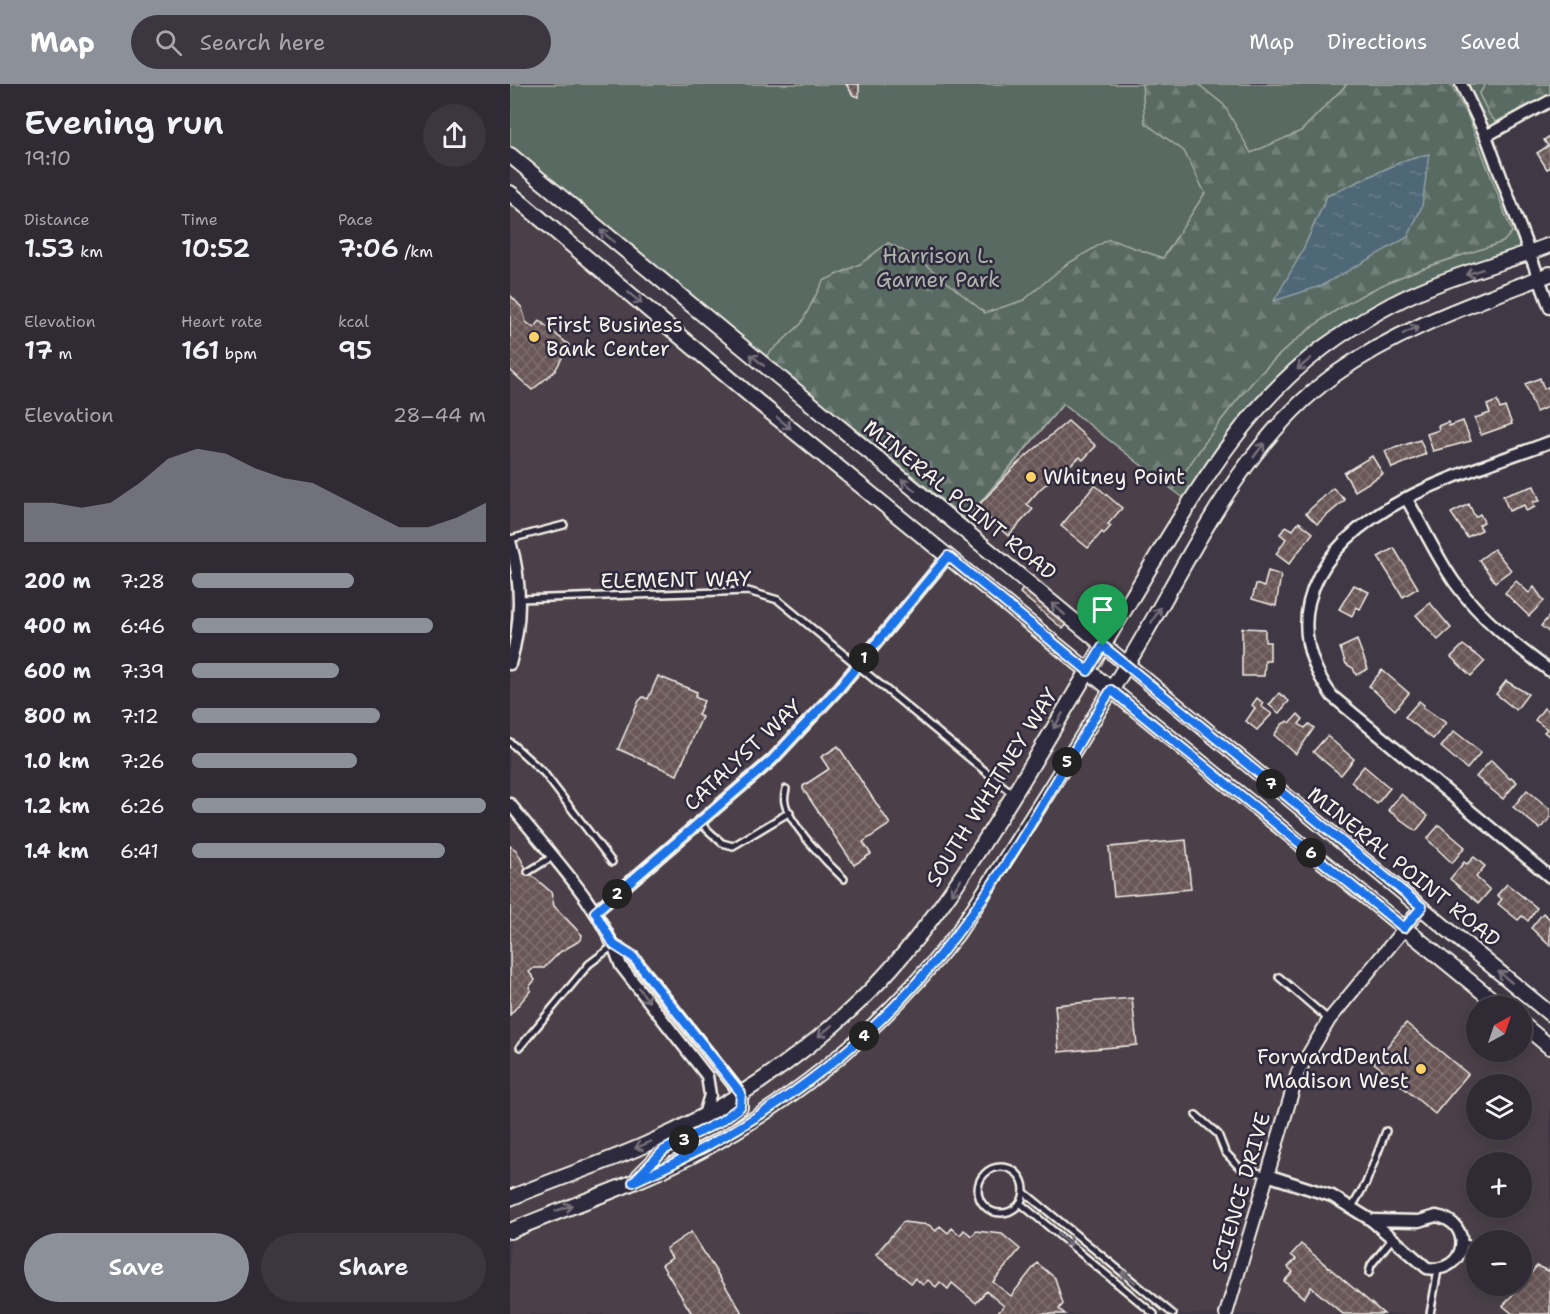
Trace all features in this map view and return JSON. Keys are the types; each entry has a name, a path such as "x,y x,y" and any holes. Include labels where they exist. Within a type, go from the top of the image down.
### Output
{"main road":[{"name":"MINERAL POINT ROAD","path":"510,155 1550,1014"},
{"path":"510,193 758,402 1488,996"},
{"name":"SOUTH WHITNEY WAY","path":"510,1198 646,1144 704,1115 771,1074 858,1002 950,897 1229,442 1283,381 1321,350 1373,315 1431,286 1550,245"},
{"path":"510,1231 633,1182 702,1150 782,1101 834,1062 894,1006 957,934 1126,666 1211,519 1270,436 1332,377 1376,347 1428,321 1545,276"},
{"path":"1532,1032 1550,1047"},
{"path":"633,1182 664,1150 721,1121 740,1107 741,1093"}],"street":[{"path":"1461,84 1486,136 1529,253 1545,276 1550,308"},
{"path":"1486,136 1550,101"},
{"path":"1550,442 1406,498 1371,519 1349,538 1327,563 1313,588 1306,623 1311,658 1332,696 1550,877"},
{"path":"1406,498 1455,582 1477,610 1500,633 1550,671"},
{"path":"510,540 518,576 520,599 519,620 510,664"},
{"name":"CATALYST WAY","path":"595,912 772,760 858,665 948,556"},
{"path":"510,804 595,912 614,945 621,966 707,1076 710,1095 704,1115"},
{"name":"SCIENCE DRIVE","path":"1226,1314 1298,1072 1329,1020 1422,907"},
{"path":"614,945 633,957 741,1093"},
{"path":"1267,1175 1311,1188 1352,1207 1371,1220 1427,1268 1438,1270 1451,1265 1460,1254 1461,1233 1446,1218 1371,1220"}],"lane":[{"path":"510,540 564,525"},
{"name":"ELEMENT WAY","path":"520,599 748,591 778,600 1014,795"},
{"path":"510,742 544,773 612,862"},
{"path":"786,789 785,803 790,812 822,858 844,879"},
{"path":"699,822 722,843 734,846 790,812"},
{"path":"528,872 552,857"},
{"path":"520,1047 576,977 614,945"},
{"path":"1279,977 1329,1020"},
{"path":"1196,1115 1218,1134 1225,1152 1239,1167 1267,1175"},
{"path":"1352,1207 1366,1183 1386,1131"},
{"path":"1024,1192 1020,1203 1015,1208 1000,1213 986,1208 978,1194 981,1179 992,1169 1008,1169 1020,1178 1024,1192 1173,1314"},
{"path":"1020,1203 1154,1314"},
{"path":"1369,1273 1371,1265 1392,1239"},
{"path":"1462,1243 1466,1244"},
{"path":"1430,1314 1438,1270"},
{"path":"1160,1314 1165,1308"}],"shaded area":[{"path":"510,193 1488,996 1466,996 1466,1062 1532,1062 1532,1032 1550,1047 1550,1314 510,1314"},
{"path":"1063,404 1190,503 1103,646 960,529"}],"green space":[{"name":"Harrison L. Garner Park","path":"510,84 1550,84 1550,101 1486,136 1529,253 1373,315 1283,381 1190,503 1063,404 960,529 510,155"},
{"path":"1142,84 1198,84 1224,105 1251,153 1301,131 1347,84 1450,84 1468,116 1512,232 1503,242 1424,268 1378,287 1344,305 1314,326 1286,348 1237,400 1173,490 1063,404 966,519 765,357 801,324 823,281 860,264 888,243 916,257 985,313 1024,300 1064,266 1109,239 1163,258 1205,193 1184,151 1145,123","holes":["1429,154 1275,301 1301,254 1327,196 1401,162"]},
{"path":"1486,84 1550,84 1550,94 1496,122 1489,114 1479,94"}],"water":[{"path":"1429,154 1422,206 1408,237 1321,286 1274,301 1301,254 1327,196 1401,162"}],"building":[{"path":"846,84 859,84 859,97 853,95"},
{"path":"1550,136 1550,168 1547,169 1537,153 1548,146 1544,140"},
{"name":"First Business Bank Center","path":"510,295 522,308 526,322 534,328 540,321 569,345 555,371 532,390 510,370"},
{"path":"1540,378 1544,389 1548,387 1550,391 1550,406 1536,412 1525,384"},
{"path":"1497,401 1500,409 1505,407 1512,424 1481,435 1475,418 1490,413 1487,405"},
{"name":"Whitney Point","path":"1068,421 1096,446 1083,460 1080,457 1040,489 1027,504 1033,509 1008,536 977,507 1017,464"},
{"path":"1463,421 1471,441 1433,451 1427,434 1439,430 1438,426 1448,422 1449,426"},
{"path":"1420,440 1426,454 1392,468 1385,451"},
{"path":"1372,456 1383,474 1355,491 1344,473"},
{"path":"1095,485 1122,508 1108,524 1111,526 1104,534 1102,532 1088,548 1061,526"},
{"path":"1534,486 1540,501 1533,502 1535,507 1526,511 1524,505 1509,511 1503,496"},
{"path":"1333,488 1345,500 1317,524 1306,513"},
{"path":"1469,504 1475,517 1480,514 1484,522 1479,525 1482,530 1467,537 1451,513"},
{"path":"1299,522 1313,533 1289,564 1276,554 1286,539 1280,534 1286,526 1293,530"},
{"path":"1394,548 1418,588 1403,597 1378,557"},
{"path":"1494,549 1511,570 1495,582 1479,560"},
{"path":"1268,571 1281,575 1276,606 1252,599 1256,584 1264,587"},
{"path":"1516,581 1529,593 1534,587 1544,601 1529,616 1505,593"},
{"path":"1354,585 1369,592 1360,609 1356,607 1352,616 1339,609"},
{"path":"1023,588 1067,624 1063,629 1020,593"},
{"path":"1430,603 1451,628 1438,640 1416,615"},
{"path":"1550,615 1550,633 1541,626"},
{"path":"1242,628 1265,629 1265,642 1270,642 1270,661 1265,661 1264,676 1242,676"},
{"path":"1357,640 1368,669 1356,675 1353,668 1346,664 1340,648"},
{"path":"1463,645 1485,661 1471,676 1451,657"},
{"path":"1382,670 1409,693 1395,710 1369,686"},
{"path":"658,676 697,692 695,697 704,701 698,715 702,717 677,775 618,749 639,701 643,697 648,699"},
{"path":"1506,681 1528,694 1516,710 1496,694"},
{"path":"1279,693 1289,701 1279,713 1269,705"},
{"path":"1257,698 1263,703 1261,706 1272,714 1257,730 1246,721 1255,708 1252,705"},
{"path":"1419,701 1424,705 1423,707 1446,723 1433,739 1405,717"},
{"path":"1544,708 1550,712 1550,737 1544,732 1547,729 1535,720"},
{"path":"1298,714 1303,719 1299,724 1305,728 1309,724 1314,728 1296,754 1274,735 1282,724 1288,721 1290,723"},
{"path":"1454,731 1481,752 1467,769 1441,747"},
{"path":"1327,736 1354,759 1341,775 1313,752"},
{"path":"838,746 890,824 863,842 871,854 854,865 803,789 803,786 829,769 821,757"},
{"path":"1491,760 1510,779 1511,777 1517,782 1503,799 1476,777"},
{"path":"1364,766 1390,788 1377,804 1351,782"},
{"path":"1527,790 1550,809 1550,818 1540,829 1513,807"},
{"path":"1401,794 1428,816 1416,831 1388,810"},
{"path":"1439,825 1465,847 1452,863 1427,839"},
{"path":"1186,840 1191,889 1114,896 1109,847"},
{"path":"510,846 516,850 528,872 551,892 554,906 582,935 581,940 560,952 544,968 534,968 529,972 535,980 529,987 531,990 510,1015"},
{"path":"1474,857 1485,866 1476,877 1490,890 1479,903 1450,879 1464,862 1467,864"},
{"path":"1507,884 1537,908 1528,921 1522,916 1518,920 1498,904 1502,899 1497,895"},
{"path":"1543,913 1550,919 1550,946 1531,928"},
{"path":"1132,998 1137,1045 1059,1052 1055,1005"},
{"name":"ForwardDental Madison West","path":"1406,1023 1468,1074 1435,1114 1374,1063"},
{"path":"903,1222 929,1225 936,1231 940,1226 948,1233 952,1228 960,1235 964,1230 972,1236 976,1231 1002,1234 1020,1249 993,1282 1011,1296 1037,1263 1055,1278 1063,1304 1059,1309 1065,1314 997,1314 1004,1306 986,1291 976,1303 952,1283 948,1289 940,1282 936,1287 928,1280 923,1285 915,1278 911,1283 876,1254"},
{"path":"691,1232 743,1314 692,1314 662,1265 672,1258 666,1249"},
{"path":"1301,1244 1384,1314 1343,1314 1311,1287 1304,1298 1284,1281 1293,1272 1288,1267 1296,1259 1291,1255"},
{"path":"1537,1266 1548,1271 1550,1268 1550,1314 1513,1314 1503,1306 1512,1296 1532,1296 1532,1272"}],"place":[{"name":"First Business Bank Center","path":"534,337"},
{"name":"Whitney Point","path":"1031,477"},
{"name":"ForwardDental Madison West","path":"1421,1069"}],"route":[{"path":"948,556 1088,671 1103,646 1422,907 1404,928 1111,690 957,934 931,967 894,1006 834,1062 782,1101 702,1150 633,1182 664,1150 721,1121 740,1107 741,1093 633,957 614,945 595,912 772,760 840,687 948,556"}]}
